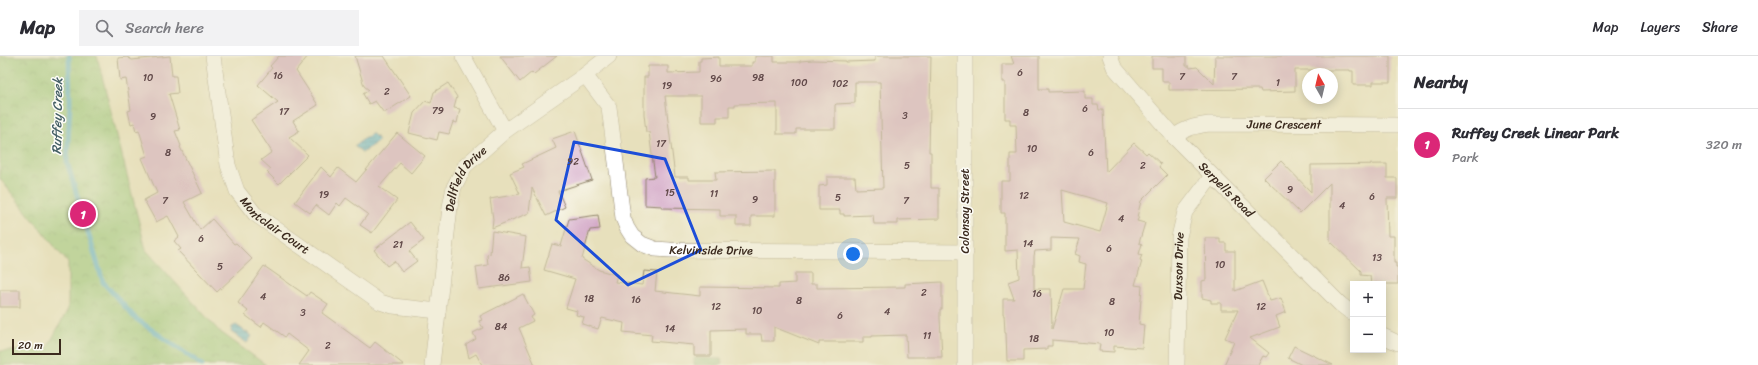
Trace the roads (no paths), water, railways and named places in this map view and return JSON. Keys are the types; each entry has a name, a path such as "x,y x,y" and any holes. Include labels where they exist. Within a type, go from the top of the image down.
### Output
{"street":[{"name":"Montclair Court","path":"213,56 228,165 237,191 255,214 380,302 393,306 438,311"},
{"path":"463,56 505,131"},
{"name":"Dellfield Drive","path":"432,365 450,207 454,187 466,166 505,131 585,75 609,56"},
{"name":"Colonsay Street","path":"965,365 966,56"},
{"name":"Serpells Road","path":"1110,56 1114,67 1174,137 1340,304 1350,312"},
{"name":"Kelvinside Drive","path":"585,75 609,107 623,218 632,236 642,244 655,249 670,250 966,252"},
{"name":"June Crescent","path":"1174,137 1183,130 1194,126 1209,124 1398,125"},
{"name":"Duxson Drive","path":"1177,365 1179,237 1185,212 1212,176"},
{"path":"1386,337 1398,343"}],"water":[{"path":"371,134 379,140 366,151 362,152 354,146"},
{"path":"236,325 252,336 247,343 231,332 232,327"}],"waterway":[{"name":"Ruffey Creek","path":"69,56 70,102 67,162 103,282 135,318 202,365"}],"place":[{"name":"Ruffey Creek Linear Park","path":"83,214"}]}
